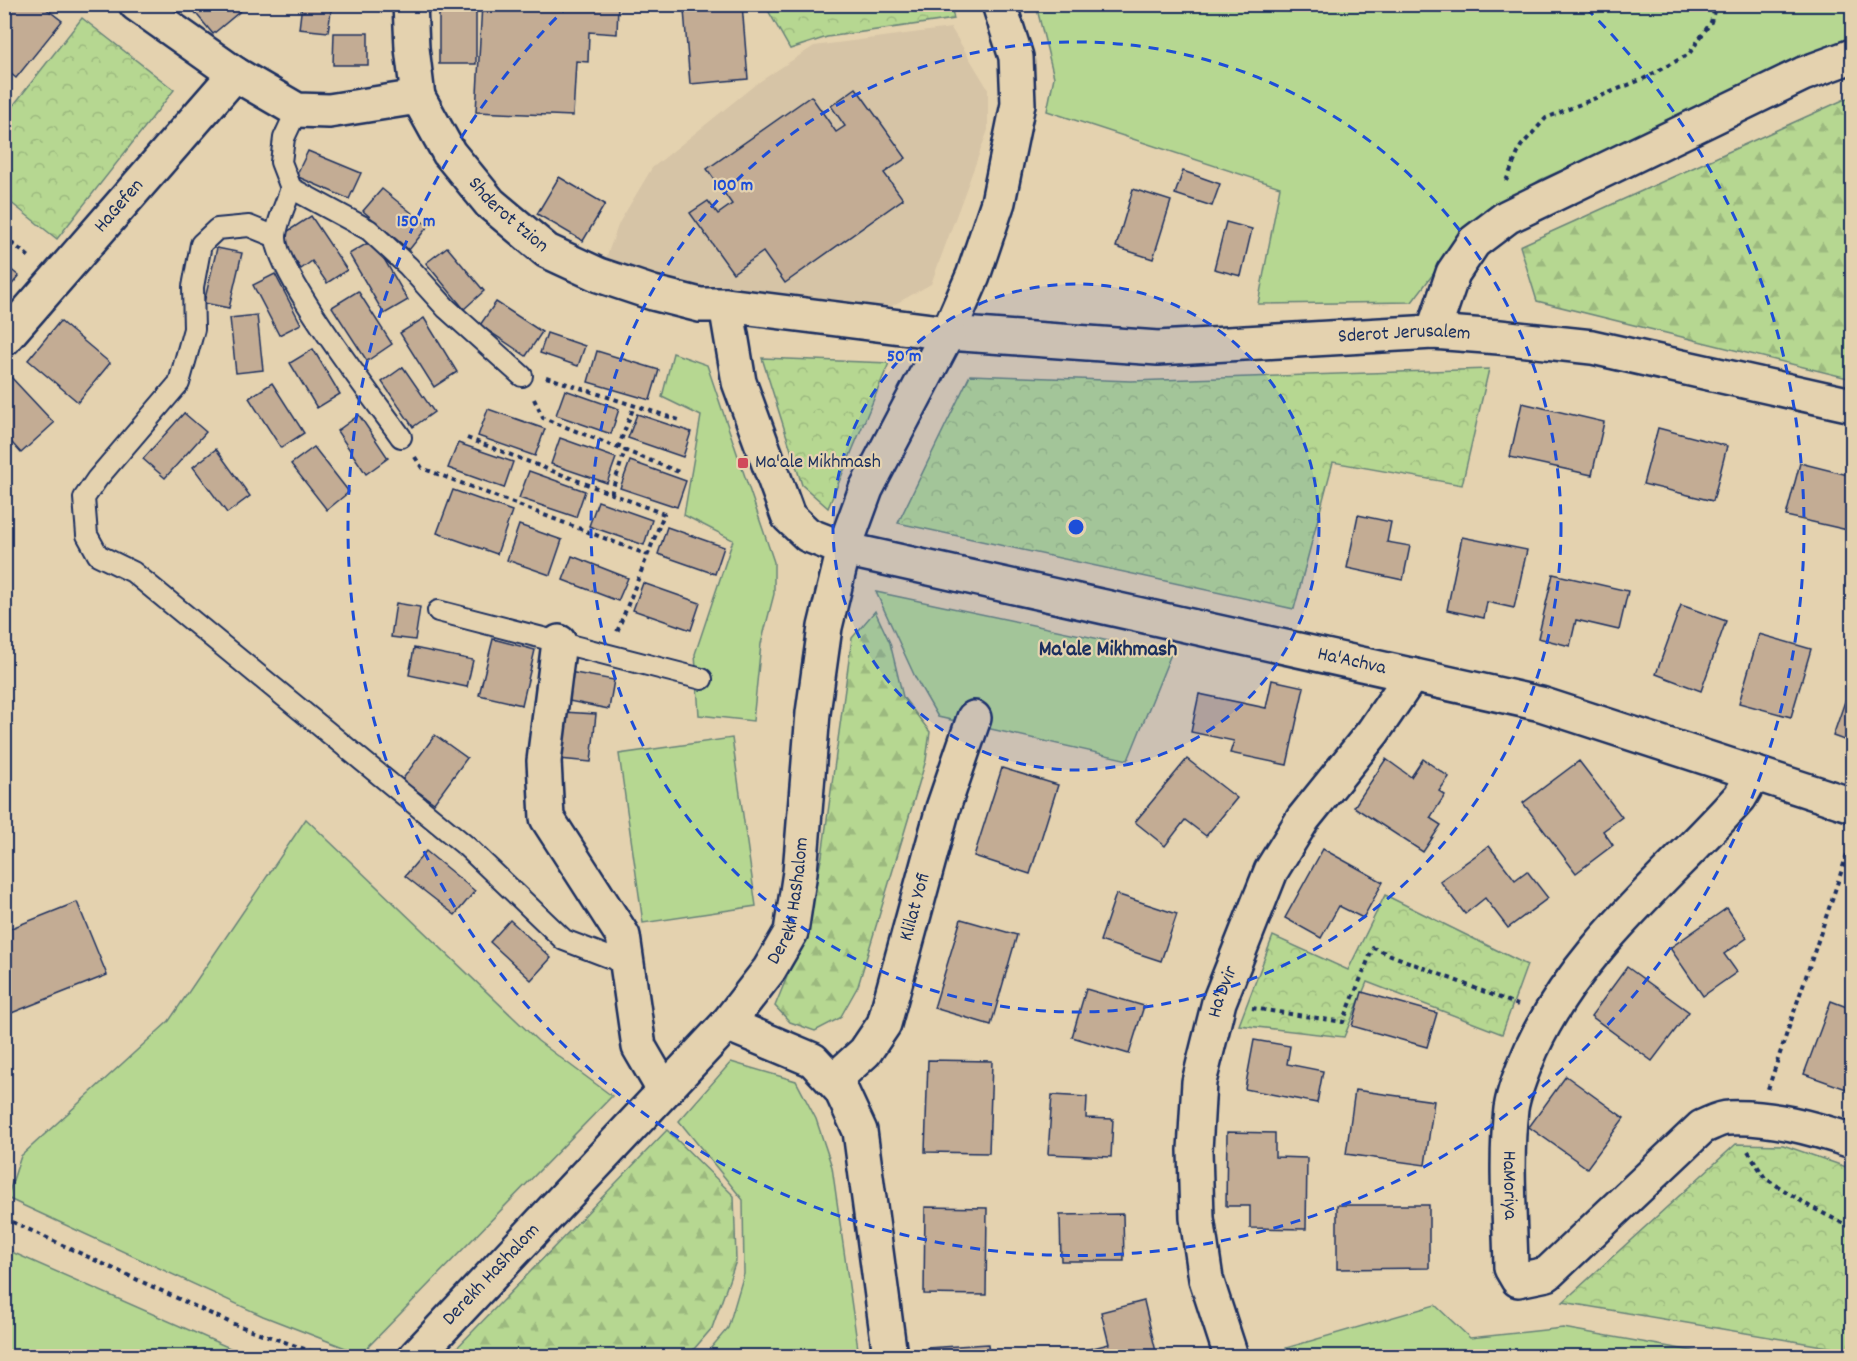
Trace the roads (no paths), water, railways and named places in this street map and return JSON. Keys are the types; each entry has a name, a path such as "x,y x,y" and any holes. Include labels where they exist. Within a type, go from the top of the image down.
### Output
{"street":[{"path":"136,4 236,74 297,110 329,111 418,97 410,4"},
{"name":"Derekh HaShalom","path":"416,1356 727,1024 769,970 790,932 800,872 813,713 825,627 844,549 866,489 948,333 973,276 998,202 1018,104 1016,57 999,4"},
{"path":"1433,332 1453,273 1474,242 1507,217 1803,74 1852,56"},
{"name":"HaGefen","path":"4,339 236,74"},
{"name":"Shderot tzion","path":"418,97 449,153 490,203 547,251 599,275 653,293 700,305 726,305 948,333"},
{"name":"Ha'Achva","path":"726,305 739,382 788,516 808,535 844,549 1541,704 1852,805"},
{"name":"Sderot Jerusalem","path":"948,333 1158,348 1433,332 1592,347 1852,405"},
{"path":"559,642 544,761 547,818 623,936 639,1047 664,1090"},
{"name":"Ha'Dvir","path":"1231,1356 1206,1279 1197,1218 1194,1150 1199,1082 1219,1002 1271,871 1303,819 1374,732 1412,675"},
{"name":"Klilat Yofi","path":"833,1081 865,1052 884,1024 943,808 974,718"},
{"name":"HaMoriya","path":"1754,773 1735,803 1618,922 1588,957 1547,1016 1525,1064 1511,1108 1511,1268 1518,1280 1547,1274 1702,1126 1742,1119 1817,1129 1852,1141"},
{"path":"727,1024 813,1060 842,1090 860,1131 890,1356"}],"lane":[{"path":"297,110 284,138 281,162 291,188 276,237 285,266 325,332 401,436"},
{"path":"291,188 369,230 408,266 446,308 522,376"},
{"path":"276,237 249,226 217,229 201,244 193,287 194,329 179,383 97,479 84,498 87,535 98,555 133,572 466,846 564,940 627,964"},
{"path":"438,611 702,680"}],"place":[{"name":"Ma'ale Mikhmash","path":"743,463"}],"district":[{"name":"Ma'ale Mikhmash","path":"1108,650"}]}
